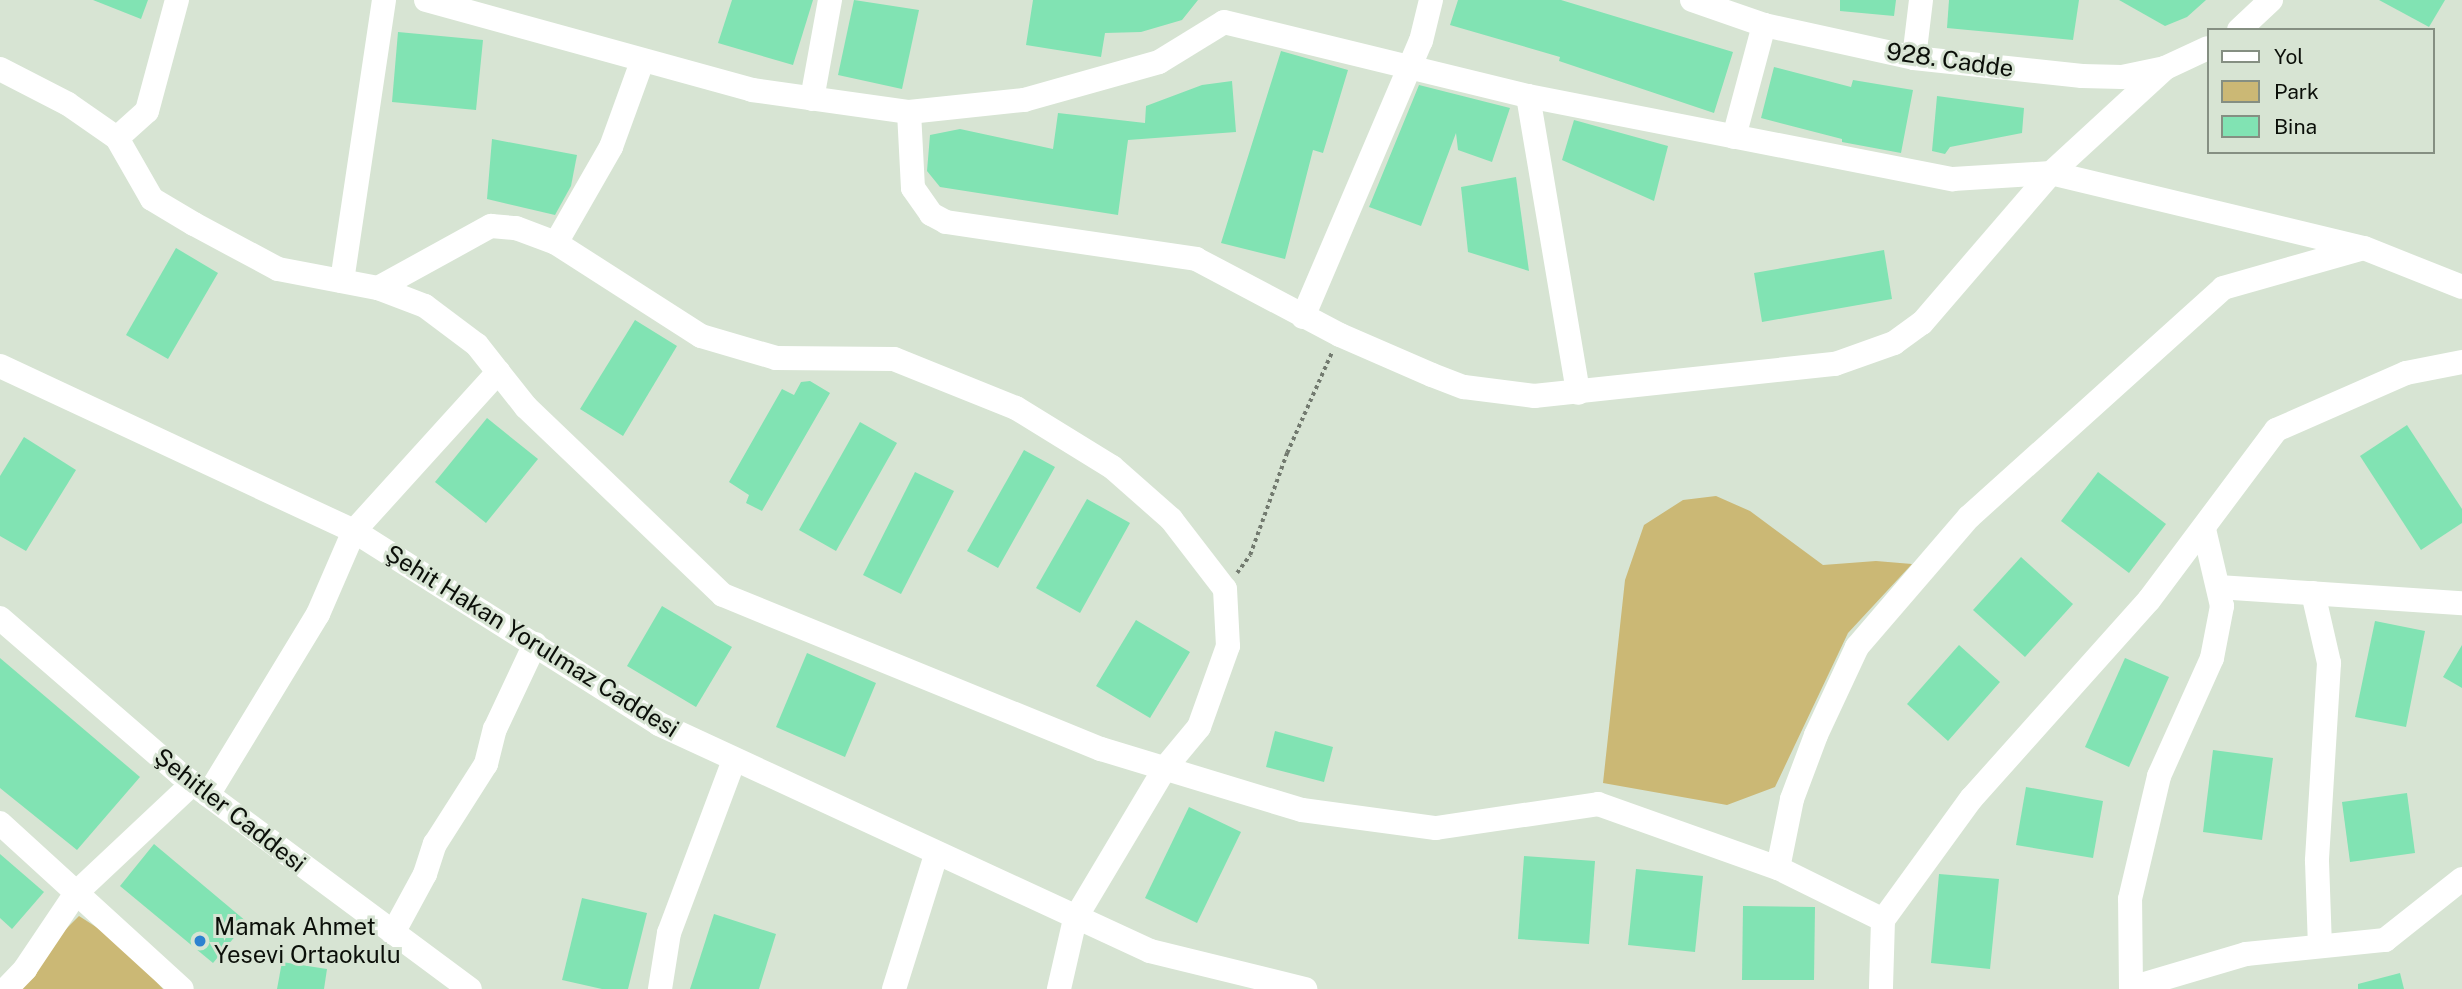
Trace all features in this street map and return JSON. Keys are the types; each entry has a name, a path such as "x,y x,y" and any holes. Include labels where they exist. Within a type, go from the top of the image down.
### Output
{"street":[{"path":"117,138 147,111 177,0"},
{"path":"342,281 384,0"},
{"path":"426,0 487,8 642,62 812,99 909,112 1024,100 1160,62 1226,11 1409,67 1528,96 1734,137 1953,179 2050,173 2364,248 2462,287"},
{"path":"812,99 830,0"},
{"path":"1303,317 1425,30 1431,0"},
{"name":"928. Cadde","path":"1692,0 1763,25 1914,58 2082,76 2122,77 2165,68 2206,49"},
{"path":"1914,58 1921,0"},
{"path":"2241,28 2271,0"},
{"path":"1734,137 1763,25"},
{"path":"556,243 611,148 642,62"},
{"path":"909,112 912,188 931,214 946,222 1196,258 1340,335 1464,387 1534,396 1578,393 1735,371 1835,364 1894,343 1922,323 2050,173 2165,68"},
{"path":"0,69 68,104 117,138 152,199 278,269 378,289 425,306 477,345 526,407 723,595 1101,748 1303,810 1436,828 1598,804 1778,868 1883,920"},
{"path":"1528,96 1578,393"},
{"path":"378,289 491,226 516,228 556,243 701,336 776,358 894,359 1016,408 1122,476 1171,519 1225,589 1228,646 1199,727 1165,768 1075,919 1059,989"},
{"path":"1778,868 1792,799 1816,734 1857,647 1969,517 2223,288 2364,248"},
{"path":"1881,989 1883,920 1971,799 2149,600 2276,430 2406,373 2462,362"},
{"name":"Şehit Hakan Yorulmaz Caddesi","path":"0,366 354,531 659,724 734,760 1075,919 1150,951 1305,989"},
{"path":"6,989 25,969 76,892 200,789 318,614 354,531 498,372"},
{"path":"2204,529 2222,606 2212,658 2159,776 2130,899 2131,988 2246,954 2385,940 2462,879"},
{"path":"2218,587 2462,603"},
{"path":"2313,593 2329,663 2317,861 2320,947"},
{"name":"Şehitler Caddesi","path":"0,618 200,789 470,989"},
{"path":"393,933 425,874 435,844 486,764 499,719 535,644"},
{"path":"660,989 669,933 734,760"},
{"path":"0,823 182,989"},
{"path":"894,989 936,855"}],"path":[{"path":"1225,589 1250,555 1287,453 1340,335"}],"green space":[{"path":"1716,496 1750,511 1823,565 1876,561 1912,564 1848,633 1775,787 1727,805 1603,783 1625,580 1644,525 1683,500"},
{"path":"79,916 121,943 163,989 6,989"}],"building":[{"path":"93,0 148,0 141,19"},
{"path":"732,0 813,0 793,65 718,43"},
{"path":"854,0 919,10 902,89 838,75"},
{"path":"1033,0 1198,0 1182,20 1141,32 1105,33 1101,57 1026,45"},
{"path":"1458,0 1561,0 1733,52 1714,113 1559,61 1560,57 1450,25"},
{"path":"1840,0 1896,0 1894,16 1840,11"},
{"path":"1949,0 2079,0 2073,40 1947,28"},
{"path":"2119,0 2206,0 2187,17 2165,26"},
{"path":"2379,0 2445,0 2429,27"},
{"path":"398,32 483,40 476,110 392,102"},
{"path":"1281,51 1348,70 1323,153 1313,150 1285,259 1221,243"},
{"path":"1774,67 1851,87 1853,80 1913,90 1901,153 1842,142 1842,139 1761,118"},
{"path":"1232,81 1236,132 1128,140 1118,215 940,187 927,171 930,135 960,129 1053,149 1058,113 1145,123 1146,106 1202,85"},
{"path":"1419,85 1510,108 1492,162 1458,150 1456,133 1421,226 1369,207"},
{"path":"1937,96 2024,108 2022,133 1950,147 1945,154 1932,151"},
{"path":"1574,120 1668,146 1654,201 1562,160"},
{"path":"492,139 577,155 571,186 555,215 487,199"},
{"path":"1516,177 1529,271 1468,252 1461,187"},
{"path":"176,248 218,273 168,359 126,335"},
{"path":"1884,250 1892,299 1762,322 1754,273"},
{"path":"635,320 677,346 623,436 580,409"},
{"path":"810,381 830,393 762,511 746,503 749,495 729,482 782,389 794,395 801,382"},
{"path":"487,418 538,459 486,523 435,482"},
{"path":"860,422 897,443 836,551 799,530"},
{"path":"2407,425 2462,509 2462,523 2421,550 2360,456"},
{"path":"24,437 76,470 26,551 0,536 0,476"},
{"path":"1024,450 1055,467 998,568 967,551"},
{"path":"915,472 954,491 901,594 863,575"},
{"path":"2098,472 2166,524 2129,573 2061,521"},
{"path":"1087,499 1130,523 1080,613 1036,588"},
{"path":"2021,557 2073,604 2025,657 1973,610"},
{"path":"662,606 732,647 696,707 627,666"},
{"path":"1136,620 1190,652 1150,718 1096,686"},
{"path":"2375,621 2425,631 2406,727 2355,717"},
{"path":"1959,645 2000,682 1948,741 1907,704"},
{"path":"2462,645 2462,688 2443,677"},
{"path":"807,653 876,683 845,757 776,727"},
{"path":"0,658 140,777 77,850 0,788"},
{"path":"2125,658 2169,677 2129,767 2085,747"},
{"path":"1275,731 1333,747 1324,782 1266,767"},
{"path":"2213,750 2273,758 2262,840 2203,832"},
{"path":"2026,787 2103,801 2093,858 2016,845"},
{"path":"2407,793 2415,853 2350,862 2342,802"},
{"path":"1189,807 1241,832 1197,923 1145,898"},
{"path":"154,844 247,922 213,963 120,886"},
{"path":"0,854 44,892 12,929 0,918"},
{"path":"1524,856 1595,861 1589,944 1518,939"},
{"path":"1636,869 1703,876 1695,952 1628,945"},
{"path":"1939,874 1999,879 1990,969 1931,963"},
{"path":"582,898 647,913 628,989 602,989 562,980"},
{"path":"1743,906 1815,907 1814,980 1742,980"},
{"path":"714,914 776,934 759,989 690,989"},
{"path":"282,962 327,969 324,989 277,989"},
{"path":"2400,973 2404,989 2358,989 2358,984"}],"place":[{"name":"Mamak Ahmet Yesevi Ortaokulu","path":"200,941"}]}
